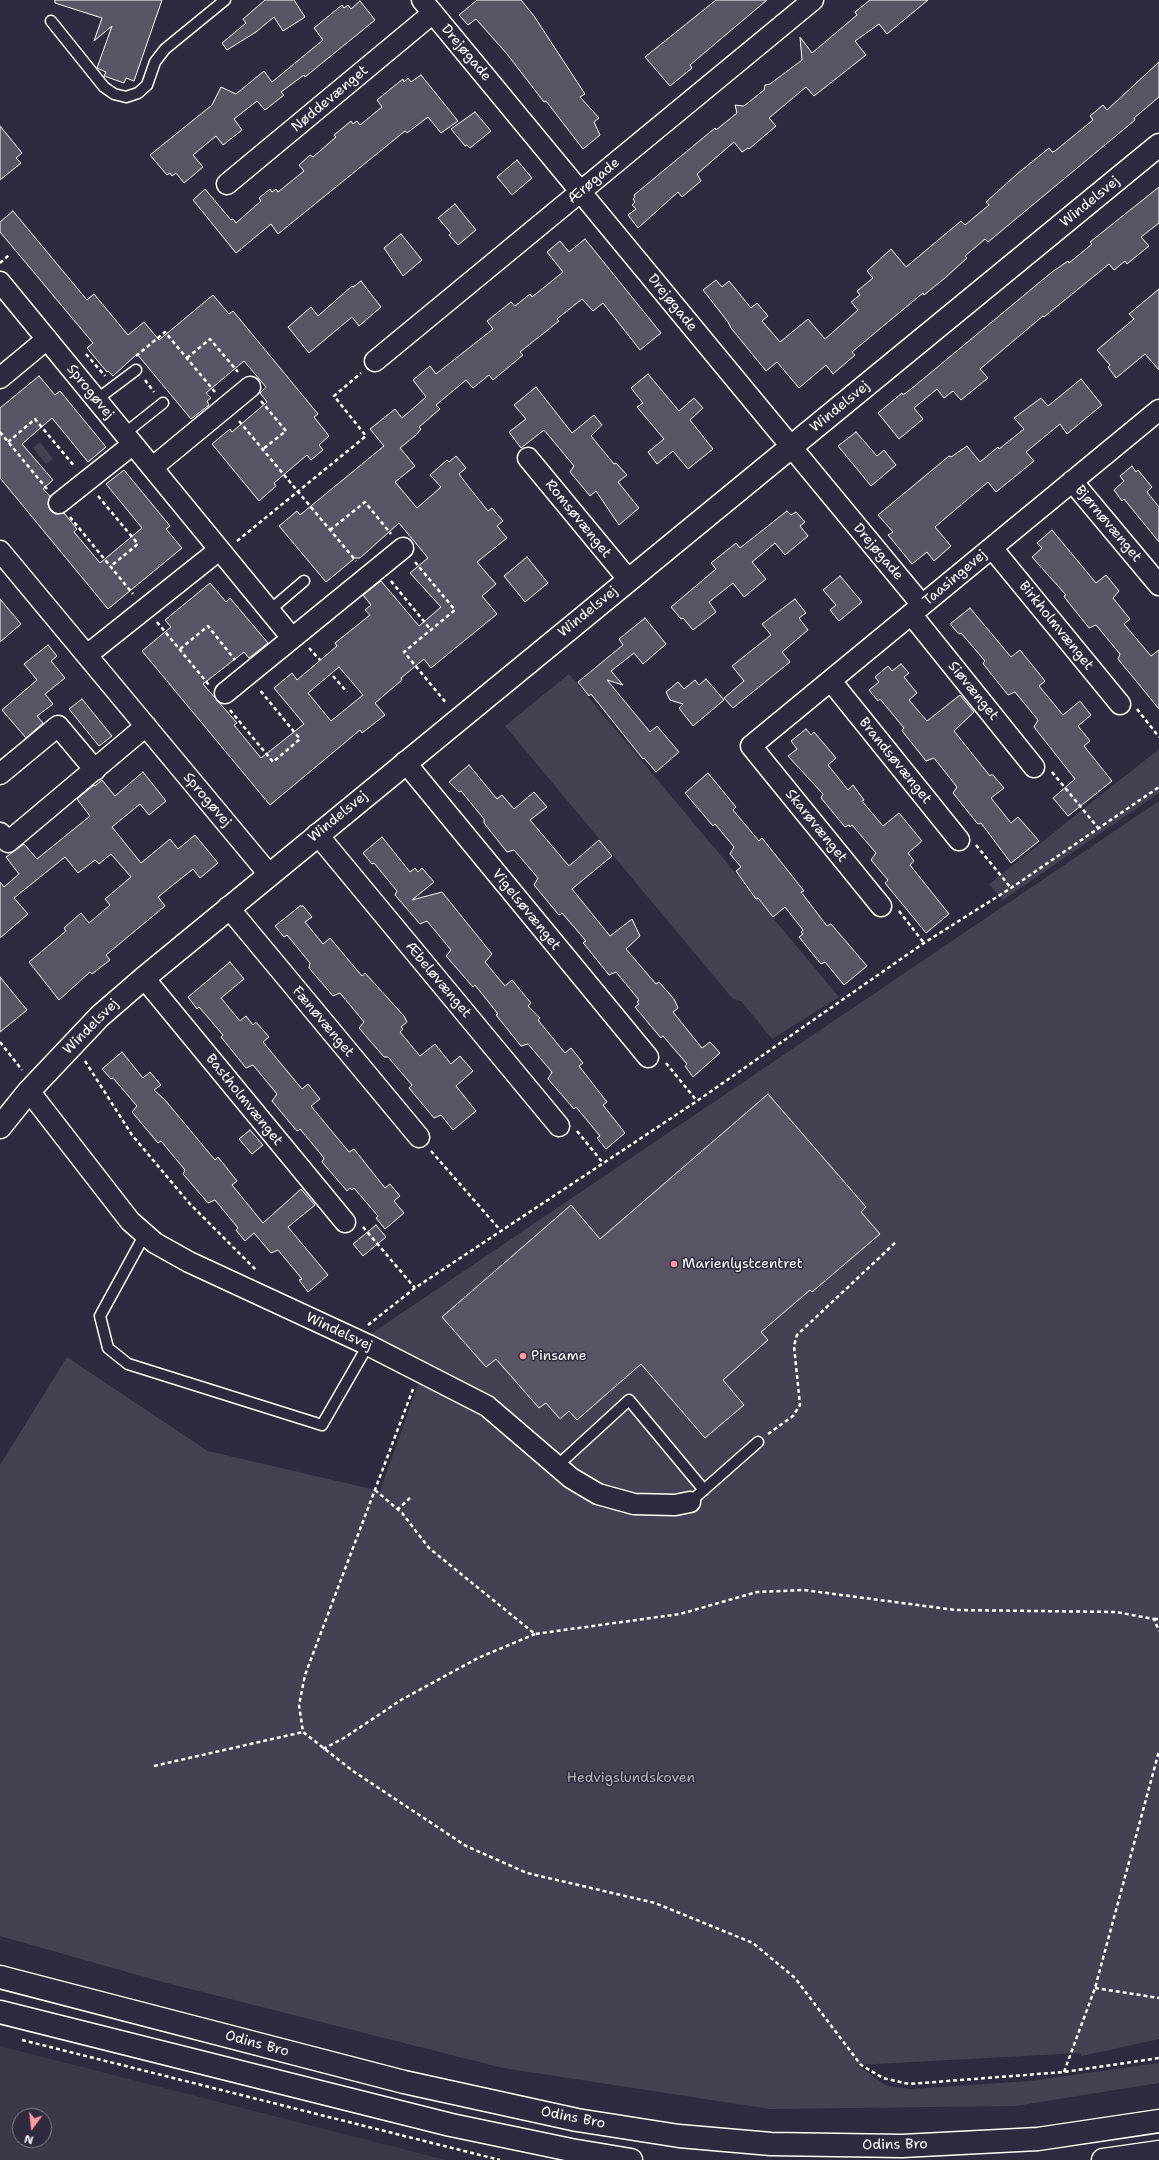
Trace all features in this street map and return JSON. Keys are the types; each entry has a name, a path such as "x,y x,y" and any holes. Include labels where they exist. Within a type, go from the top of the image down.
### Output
{"main road":[{"name":"Windelsvej","path":"0,1127 32,1088 100,1016 144,978 268,873 1159,145"},
{"name":"Odins Bro","path":"0,1977 404,2082 577,2120 679,2136 772,2144 902,2146 1038,2139 1159,2120"},
{"path":"0,2012 451,2125 571,2150 631,2160"},
{"path":"1103,2160 1159,2152"}],"street":[{"name":"Ærøgade","path":"375,362 813,0"},
{"name":"Drejøgade","path":"427,7 791,447 917,610"},
{"name":"Nøddevænget","path":"227,184 427,7"},
{"name":"Sprogøvej","path":"0,282 128,440 152,467 292,638"},
{"path":"0,378 47,339"},
{"path":"152,467 250,387"},
{"name":"Taasingevej","path":"751,746 1157,414"},
{"path":"59,503 128,440"},
{"name":"Romsøvænget","path":"528,458 628,579"},
{"name":"Bjørnøvænget","path":"1072,482 1159,586"},
{"path":"225,693 403,548"},
{"name":"Birkholmvænget","path":"992,548 1120,704"},
{"path":"87,655 219,550"},
{"name":"Sprogøvej","path":"0,551 268,873"},
{"name":"Siøvænget","path":"917,610 1034,767"},
{"name":"Brandsøvænget","path":"831,681 960,840"},
{"path":"0,774 58,726 95,770"},
{"path":"0,833 8,842 146,726"},
{"name":"Skarøvænget","path":"751,746 881,906"},
{"name":"Vigelsøvænget","path":"405,762 648,1058"},
{"name":"Æbeløvænget","path":"317,834 559,1126"},
{"name":"Fænøvænget","path":"228,907 419,1137"},
{"name":"Bastholmvænget","path":"144,978 345,1222"},
{"name":"Windelsvej","path":"32,1088 130,1221 155,1243 189,1262 360,1341 487,1406 571,1478 598,1494 634,1504 675,1505 697,1496"}],"lane":[{"path":"51,21 104,87 114,94 126,97 138,93 147,84 155,62 164,50 225,0"},
{"path":"96,400 136,370"},
{"path":"128,440 163,403"},
{"path":"270,610 304,580"},
{"path":"145,1234 100,1316 108,1348 128,1364 322,1425 360,1341"},
{"path":"557,1466 630,1400 697,1496 758,1442"}],"path":[{"path":"0,263 9,255"},
{"path":"135,357 165,332 330,530 374,571 431,630"},
{"path":"219,550 229,547 366,436 334,396 375,362"},
{"path":"0,432 180,649"},
{"path":"330,530 365,502 454,610 404,652 459,718"},
{"path":"333,676 347,692"},
{"path":"1120,704 1131,700 1159,736"},
{"path":"1034,767 1048,766 1099,829"},
{"path":"360,1341 415,1288 697,1101 924,943 1011,888 1159,788"},
{"path":"960,840 968,836 1011,888"},
{"path":"881,906 890,900 924,943"},
{"path":"0,1042 32,1088"},
{"path":"74,1044 132,1135 190,1204 262,1276"},
{"path":"648,1058 658,1053 697,1101"},
{"path":"559,1126 568,1120 603,1163"},
{"path":"419,1137 501,1231"},
{"path":"345,1222 356,1219 415,1288"},
{"path":"758,1442 793,1416 800,1405 794,1346 797,1335 896,1242"},
{"path":"420,1372 305,1675 299,1705 304,1732 324,1749 466,1846 527,1873 654,1903 753,1943 795,1978 861,2064 883,2078 910,2084 1064,2072 1159,2058"},
{"path":"375,1490 397,1510 430,1548 535,1634"},
{"path":"397,1510 410,1498"},
{"path":"324,1749 344,1738 400,1700 478,1658 535,1634 680,1614 757,1592 804,1590 955,1610 1116,1612 1159,1619"},
{"path":"1154,1619 1159,1631"},
{"path":"154,1766 304,1732"},
{"path":"1064,2072 1095,1988 1159,1751"},
{"path":"1095,1988 1159,1998"},
{"path":"15,2038 500,2160"}],"shaded area":[{"path":"0,2046 446,2160 0,2160"}],"green space":[{"path":"40,442 53,459 46,464 33,448"},
{"path":"569,674 839,997 772,1039 741,1001 733,999 505,726"},
{"path":"1159,749 1159,793 1003,900 989,884"},
{"name":"Hedvigslundskoven","path":"1159,801 1159,2039 1082,2056 1080,2053 857,2065 887,2086 911,2089 1030,2081 1159,2063 1159,2083 1015,2106 770,2109 503,2068 159,1981 0,1936 0,1465 67,1357 208,1451 380,1491 420,1379 353,1346"}],"building":[{"path":"55,0 162,0 134,81 126,78 124,83 104,76 106,72 97,68 112,26 94,41 102,18 55,3"},
{"path":"265,0 294,0 305,17 283,31 274,17 256,32 227,50 222,43 246,23 243,19"},
{"path":"477,0 521,0 534,16 585,94 580,97 599,118 594,122 600,135 583,149 546,101 544,102 507,54 476,19 468,25 459,15"},
{"path":"716,0 767,0 690,65 692,68 670,86 645,57"},
{"path":"870,0 928,0 887,34 879,24 855,41 866,55 814,96 806,87 769,118 776,126 749,149 748,148 742,152 734,142 697,174 701,181 682,197 678,192 638,228 628,215 636,209 632,205 635,202 633,199 635,197 634,195 715,128 716,130 737,113 735,105 744,106 764,90 765,85 770,84 802,60 800,37 812,53 857,15 855,12"},
{"path":"360,1 375,20 305,77 304,75 281,92 284,95 265,110 257,101 234,119 242,130 223,145 216,136 193,155 203,167 184,183 176,173 172,176 170,173 167,175 150,155 212,105 221,87 236,94 264,71 272,82 323,40 314,28 342,5 344,8 348,5 351,9"},
{"path":"1159,62 1159,97 1134,118 1135,120 988,242 985,239 965,256 967,258 945,278 924,295 923,293 852,352 855,355 833,374 826,365 799,388 777,362 766,371 731,328 703,290 716,280 722,287 729,281 751,308 757,303 768,316 762,321 780,342 808,319 825,339 858,310 851,302 860,295 857,291 873,278 867,271 891,249 906,267 961,221 965,225 989,205 986,202 1049,148 1052,152 1055,151 1093,120 1090,116 1103,105 1107,110"},
{"path":"421,75 458,121 441,133 428,117 407,133 405,131 278,234 271,224 236,253 193,200 205,189 231,220 233,219 236,223 261,201 259,198 270,189 272,192 276,189 278,192 304,171 299,165 310,155 313,157 336,137 334,135 351,121 353,124 357,121 360,125 382,107 377,100 403,79 404,82 408,78 411,82"},
{"path":"475,112 491,131 470,148 467,145 465,146 451,129"},
{"path":"0,126 22,153 16,158 21,163 0,180"},
{"path":"517,160 532,178 512,195 497,177"},
{"path":"1159,187 1159,223 1141,237 1149,246 1127,264 1125,261 1114,270 1109,264 1044,317 1043,316 980,369 988,378 961,400 953,391 944,398 937,389 914,408 923,419 899,439 878,413 902,393 903,395 911,389 1052,272 1068,261 1069,263 1092,244 1090,242"},
{"path":"455,204 476,230 458,245 449,235 451,233 438,218"},
{"path":"13,211 87,300 94,294 128,335 144,322 159,340 213,295 229,314 233,311 318,414 314,417 329,436 319,445 323,450 311,460 307,455 274,483 276,486 259,501 212,444 230,429 232,432 267,402 260,393 266,387 244,361 206,393 211,398 207,401 209,405 191,419 137,354 113,376 108,371 107,372 87,348 93,343 0,232 0,222"},
{"path":"401,234 422,260 403,276 384,248"},
{"path":"585,239 661,333 640,350 603,303 593,311 582,299 557,319 559,321 520,352 523,355 493,380 489,375 473,388 466,380 436,405 440,409 419,427 421,429 416,435 400,448 415,466 395,482 417,508 441,487 430,475 447,460 449,462 456,456 466,468 459,474 488,511 492,508 503,521 497,526 507,538 477,562 496,584 482,596 497,614 431,668 424,659 401,678 402,680 375,703 385,715 362,733 360,730 270,805 142,651 171,627 165,620 210,583 226,602 230,598 268,643 249,658 244,652 203,684 237,723 234,725 261,758 304,724 274,688 292,673 297,680 337,646 335,643 370,615 365,610 371,605 363,595 381,581 419,626 441,607 410,573 428,558 399,523 360,558 355,558 326,582 279,526 297,511 300,515 384,446 370,429 395,409 402,418 426,397 413,380 430,366 436,374 493,329 487,321 511,302 515,306 530,294 532,297 563,272 547,252 560,241 569,252","holes":["339,667 363,695 331,721 308,693"]},
{"path":"361,281 381,307 359,326 352,317 309,353 288,327 311,307 318,316 352,286 353,287"},
{"path":"1159,289 1159,370 1145,354 1116,378 1108,367 1110,365 1097,350 1134,319 1129,314"},
{"path":"648,374 679,411 694,398 703,408 690,420 713,449 688,469 673,451 657,464 648,452 664,439 637,407 643,403 631,388"},
{"path":"39,376 55,395 60,391 106,447 88,462 52,418 22,444 53,480 43,489 50,496 48,504 50,510 55,514 64,513 77,529 74,532 100,563 142,528 106,484 124,470 170,526 166,529 182,548 108,609 0,478 0,408"},
{"path":"1081,379 1102,405 1067,434 1060,424 1026,452 1034,461 996,492 988,482 935,527 951,546 934,561 927,552 912,564 888,535 893,532 878,515 949,456 951,457 967,446 980,462 998,447 999,449 1024,429 1014,418 1041,398 1048,406"},
{"path":"536,387 572,433 594,415 602,425 591,436 614,464 616,463 627,475 618,482 639,508 619,525 596,491 590,496 570,472 574,466 544,430 521,448 509,432 526,419 514,405"},
{"path":"856,432 877,456 884,450 896,465 871,486 838,446"},
{"path":"1132,466 1136,472 1138,470 1152,487 1147,492 1159,507 1159,542 1124,499 1122,501 1114,490 1124,481 1120,476"},
{"path":"787,511 791,515 796,512 805,522 800,526 808,536 785,555 775,543 752,562 766,579 744,597 733,583 709,602 716,612 693,630 671,607 716,569 711,563 736,543 740,548"},
{"path":"1052,530 1096,583 1106,575 1119,591 1113,598 1130,619 1124,624 1151,656 1159,650 1159,709 1118,659 1120,654 1096,625 1089,628 1065,598 1064,596 1066,595 1032,557 1042,548 1037,543"},
{"path":"527,557 548,583 525,602 504,576"},
{"path":"840,576 862,602 839,621 830,610 836,605 823,590"},
{"path":"0,599 21,624 0,642"},
{"path":"795,599 806,613 799,618 808,630 782,652 790,662 733,708 724,698 744,681 732,666 771,635 762,624"},
{"path":"970,608 1011,657 1020,650 1045,681 1039,686 1063,715 1080,701 1091,715 1078,726 1090,741 1084,746 1112,781 1068,816 1053,798 1075,779 1034,727 1038,720 1015,692 1008,695 984,665 983,663 985,661 961,633 959,634 950,624"},
{"path":"645,618 666,644 643,664 634,653 611,671 623,685 607,680 650,732 657,726 679,752 656,772 644,758 643,759 591,694 589,696 578,682 623,645 619,639"},
{"path":"48,645 57,656 51,661 65,678 45,694 53,704 37,716 43,723 26,738 2,710 37,680 24,664"},
{"path":"901,664 909,673 904,677 917,693 909,700 927,721 960,695 974,712 954,731 990,776 992,774 1004,788 991,798 1011,823 1018,817 1039,841 1011,863 981,823 977,823 953,793 957,787 934,758 926,761 903,732 902,730 904,728 880,699 878,701 869,690 879,682 875,677 888,666 892,671"},
{"path":"706,679 724,700 693,726 679,708 683,704 670,700 666,692 678,682 684,689 695,680 699,685"},
{"path":"82,699 112,736 99,746 69,709"},
{"path":"806,729 811,735 814,732 836,758 828,765 848,790 853,785 864,800 862,801 883,826 899,813 922,841 908,853 914,861 910,865 949,914 926,933 885,883 888,880 871,860 876,853 852,825 850,827 849,825 845,827 821,798 823,794 788,756 797,749 791,741"},
{"path":"469,765 497,799 502,795 514,809 534,792 547,807 530,820 569,866 599,840 612,856 572,889 610,936 632,919 640,936 626,949 656,984 659,982 674,999 678,1008 673,1012 702,1048 710,1042 720,1053 693,1077 685,1066 687,1064 663,1036 661,1038 635,1007 639,1004 637,1002 639,1000 616,972 609,975 583,943 586,941 562,913 560,915 558,914 534,885 538,878 514,850 507,852 484,823 484,819 461,791 459,792 449,782"},
{"path":"143,772 166,801 149,815 140,804 112,827 141,863 170,839 178,849 195,835 218,863 200,878 193,869 158,897 165,906 106,955 110,960 92,974 90,972 59,1000 29,962 66,931 64,928 81,913 89,923 110,905 105,899 131,877 111,854 99,864 95,860 78,873 65,857 14,898 28,914 0,938 0,882 4,887 19,874 6,857 24,844 37,859 90,816 77,799 94,785 95,786 102,780 115,796"},
{"path":"708,773 736,807 733,810 759,841 762,838 804,891 801,892 827,926 831,924 867,966 844,985 825,962 821,964 799,937 803,934 801,932 803,930 785,907 773,917 758,898 756,899 736,871 741,867 730,854 734,847 715,824 713,826 685,793"},
{"path":"382,837 410,872 415,868 418,872 422,868 434,882 412,900 442,892 492,954 485,962 505,986 512,980 531,1003 528,1006 540,1018 538,1020 565,1053 571,1048 583,1063 579,1066 607,1102 603,1105 625,1133 606,1149 597,1138 600,1136 576,1107 574,1109 548,1079 552,1072 528,1044 521,1046 496,1015 498,1014 475,985 473,987 446,956 451,950 427,921 420,924 395,895 397,891 374,863 372,864 363,853"},
{"path":"300,906 303,906 312,917 305,922 323,944 330,938 362,976 365,973 404,1016 407,1022 401,1027 403,1029 400,1032 420,1056 435,1044 451,1064 460,1056 473,1071 456,1086 476,1111 453,1130 441,1115 434,1118 409,1088 412,1085 388,1057 384,1057 359,1028 364,1022 340,993 333,996 309,968 310,963 287,935 284,937 275,926"},
{"path":"230,962 244,979 221,998 240,1021 246,1016 253,1025 256,1022 269,1037 263,1042 302,1089 308,1084 320,1099 311,1106 349,1152 354,1149 385,1188 390,1184 400,1196 394,1201 404,1213 385,1229 376,1218 378,1216 354,1188 352,1190 350,1188 347,1191 322,1162 324,1158 300,1129 298,1131 296,1130 272,1101 277,1094 253,1065 246,1068 221,1037 223,1035 199,1007 197,1009 188,997"},
{"path":"0,977 27,1010 0,1032"},
{"path":"122,1052 143,1078 150,1072 161,1085 154,1090 165,1100 215,1160 218,1157 237,1181 232,1185 263,1223 301,1189 315,1205 288,1227 328,1275 308,1292 299,1280 302,1279 278,1250 271,1253 254,1233 245,1241 236,1230 238,1228 215,1200 208,1203 183,1174 185,1170 161,1141 158,1143 132,1112 137,1106 113,1078 111,1079 102,1069"},
{"name":"Marienlystcentret","path":"768,1094 866,1207 861,1212 880,1234 812,1292 810,1290 761,1332 768,1340 723,1380 744,1405 705,1438 641,1364 577,1420 569,1411 560,1419 546,1403 539,1408 496,1359 486,1367 442,1317 571,1205 600,1239"},
{"path":"250,1130 263,1145 252,1154 239,1139"},
{"path":"376,1225 386,1237 363,1256 353,1244"}],"place":[{"name":"Marienlystcentret","path":"674,1264"},
{"name":"Pinsame","path":"523,1356"}]}
